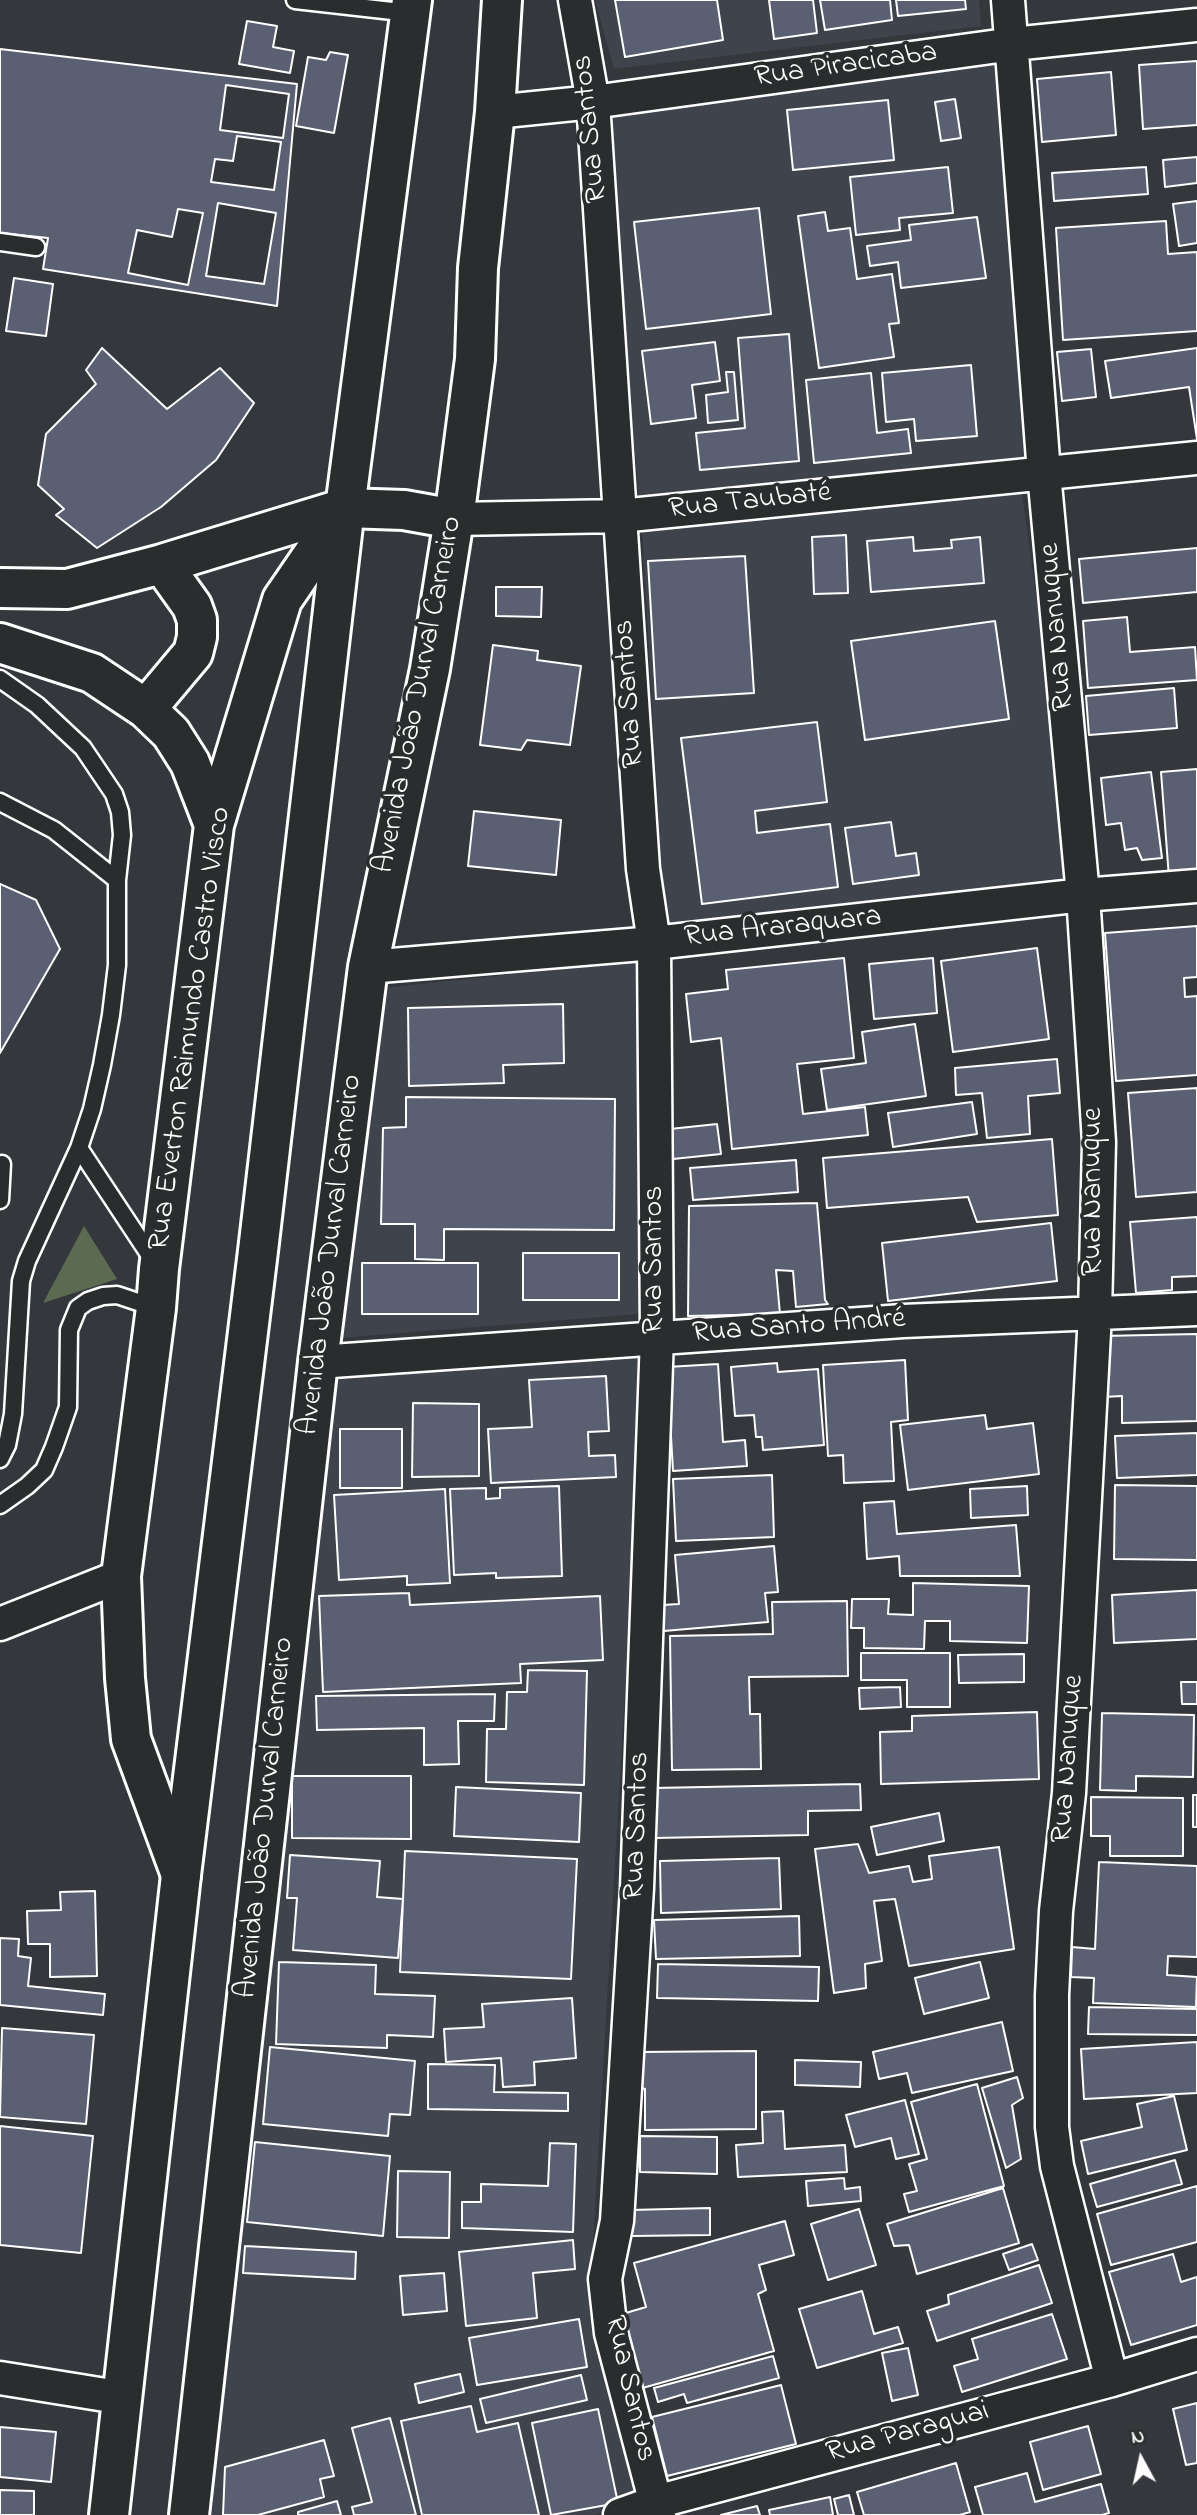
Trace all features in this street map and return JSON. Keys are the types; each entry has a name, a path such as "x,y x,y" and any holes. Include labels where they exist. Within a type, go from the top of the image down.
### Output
{"main road":[{"name":"Avenida João Durval Carneiro","path":"189,2515 318,1362 368,967 430,669 454,519 475,359 478,268 495,112 502,0"},
{"path":"109,2515 181,1875 258,1251 345,508 411,7"},
{"path":"0,589 67,589 162,564 345,508 404,510 454,519"},
{"name":"Rua Everton Raimundo Castro Visco","path":"181,1875 131,1739 125,1678 121,1576 214,825 282,600 345,508"},
{"path":"146,709 193,653 197,637 197,620 192,606 162,564"},
{"path":"0,643 92,673 146,709 171,733 190,763 214,825"}],"street":[{"name":"Rua Santos","path":"575,0 593,102 643,869 654,943 657,1337 637,1888 617,2221 605,2279 611,2333 658,2509"},
{"name":"Rua Nanuque","path":"1008,0 1044,473 1083,895 1099,1142 1095,1314 1069,1793 1056,1911 1052,1983 1052,2127 1058,2166 1112,2379"},
{"name":"Rua Piracicaba","path":"495,112 593,102 1013,44 1197,25"},
{"name":"Rua Taubaté","path":"454,519 620,516 1197,458"},
{"name":"Rua Araraquara","path":"368,967 654,943 1083,895 1197,886"},
{"name":"Rua Santo André","path":"318,1362 903,1321 1197,1309"},
{"path":"0,1624 121,1576"},
{"name":"Rua Paraguai","path":"620,2515 658,2509 1197,2354"},
{"path":"0,2378 124,2398"}],"lane":[{"path":"295,0 411,7"},
{"path":"0,242 36,247"},
{"path":"0,679 37,705 83,748 114,794 120,812 122,835 117,880 117,965 111,1015 92,1109 79,1148 27,1261 21,1281 13,1414 7,1445 0,1459"},
{"path":"0,802 54,830 117,880"},
{"path":"79,1148 159,1269"},
{"path":"0,1200 2,1164"},
{"path":"0,1505 44,1470 54,1447 68,1407 69,1331 78,1308 88,1301 117,1295 156,1308"}],"shaded area":[{"path":"595,0 979,0 981,26 614,69"},
{"path":"999,59 1027,462 639,499 604,109"},
{"path":"1022,493 1075,876 665,929 642,531"},
{"path":"638,961 639,1314 340,1338 383,988"},
{"path":"645,1348 589,2310 647,2497 594,2515 198,2515 332,1370"}],"green space":[{"path":"84,1226 117,1279 43,1303"}],"building":[{"path":"615,0 717,0 723,40 625,57"},
{"path":"769,0 813,0 817,33 774,39"},
{"path":"820,0 890,0 892,20 825,30"},
{"path":"896,0 965,0 966,9 898,16"},
{"path":"247,21 277,26 273,47 294,51 290,73 239,64"},
{"path":"0,49 297,84 277,306 43,269 48,238 0,233"},
{"path":"330,52 348,55 334,133 296,126 308,57 326,60"},
{"path":"1197,61 1197,125 1143,129 1139,65"},
{"path":"1111,72 1116,135 1042,142 1037,79"},
{"path":"226,85 289,94 283,138 220,130"},
{"path":"955,99 961,138 941,141 935,102"},
{"path":"888,100 894,160 793,170 787,110"},
{"path":"237,136 281,142 274,190 211,182 215,159 233,161"},
{"path":"1197,157 1197,183 1165,187 1163,160"},
{"path":"948,167 953,213 899,218 900,230 856,235 850,177"},
{"path":"1146,167 1148,194 1054,201 1052,173"},
{"path":"1197,201 1197,243 1179,246 1173,204"},
{"path":"218,203 276,213 264,284 206,276"},
{"path":"759,208 771,314 646,329 634,222"},
{"path":"178,209 203,213 188,285 128,273 137,230 172,237"},
{"path":"825,212 828,231 850,228 857,279 892,274 899,323 889,324 894,357 819,368 798,216"},
{"path":"977,217 986,278 901,288 898,262 870,266 867,246 911,240 909,225"},
{"path":"1166,221 1168,254 1197,252 1197,331 1063,340 1056,228"},
{"path":"14,278 53,284 46,336 6,331"},
{"path":"789,334 799,461 700,470 696,433 745,428 738,338"},
{"path":"715,342 720,381 692,385 696,418 651,424 642,351"},
{"path":"102,348 167,409 220,368 254,403 216,460 161,507 97,548 56,515 64,509 38,485 46,434 96,384 86,370"},
{"path":"1197,348 1197,439 1189,387 1111,398 1105,361"},
{"path":"1091,349 1096,397 1062,401 1057,352"},
{"path":"971,365 977,436 916,441 914,419 886,422 882,373"},
{"path":"726,372 734,372 738,420 708,423 706,395 728,392"},
{"path":"871,373 877,433 908,429 911,453 814,463 806,380"},
{"path":"846,535 848,593 814,594 812,537"},
{"path":"913,537 914,551 952,548 951,540 980,537 984,583 871,592 867,541"},
{"path":"1197,548 1197,592 1083,603 1079,559"},
{"path":"745,556 754,693 656,699 648,561"},
{"path":"496,587 542,587 541,617 496,616"},
{"path":"1127,617 1130,652 1195,647 1197,680 1088,688 1083,621"},
{"path":"995,621 1009,719 865,740 851,641"},
{"path":"493,645 538,651 537,660 581,666 570,745 527,740 521,750 480,745"},
{"path":"1174,688 1177,728 1089,735 1086,696"},
{"path":"817,722 827,802 755,811 757,833 830,824 838,887 702,904 681,738"},
{"path":"1197,769 1197,875 1169,878 1161,772"},
{"path":"1151,772 1162,858 1142,860 1137,848 1125,850 1121,823 1106,825 1101,778"},
{"path":"474,811 561,820 556,875 468,866"},
{"path":"891,822 896,856 916,853 919,875 853,884 845,828"},
{"path":"0,884 36,900 60,949 0,1053"},
{"path":"1197,926 1197,977 1184,978 1185,997 1197,996 1197,1075 1116,1081 1105,933"},
{"path":"1037,948 1049,1039 953,1052 941,961"},
{"path":"844,958 854,1058 797,1064 803,1114 865,1107 868,1135 732,1149 721,1038 691,1042 686,994 728,989 726,970"},
{"path":"933,958 937,1013 874,1019 869,964"},
{"path":"563,1004 564,1063 503,1065 504,1083 409,1086 408,1008"},
{"path":"915,1024 926,1096 827,1110 821,1069 866,1063 862,1032"},
{"path":"1057,1059 1060,1093 1028,1096 1030,1134 987,1138 982,1093 956,1095 955,1068"},
{"path":"1197,1088 1197,1192 1136,1197 1128,1093"},
{"path":"406,1097 615,1099 614,1230 444,1229 444,1260 415,1259 415,1224 381,1224 383,1128 406,1127"},
{"path":"972,1102 977,1134 893,1147 888,1113"},
{"path":"717,1124 721,1154 673,1159 670,1129"},
{"path":"1052,1139 1058,1215 977,1222 968,1197 827,1208 823,1158"},
{"path":"796,1160 798,1192 693,1200 690,1168"},
{"path":"817,1203 825,1300 828,1304 796,1307 793,1271 776,1270 780,1314 688,1316 689,1206"},
{"path":"1197,1217 1197,1276 1172,1277 1172,1290 1136,1293 1130,1222"},
{"path":"1051,1223 1057,1281 888,1301 882,1243"},
{"path":"523,1253 619,1253 619,1300 523,1300"},
{"path":"362,1263 478,1263 478,1314 362,1314"},
{"path":"1197,1334 1197,1421 1122,1423 1122,1396 1103,1397 1102,1336"},
{"path":"905,1360 908,1420 891,1422 894,1481 844,1483 843,1455 828,1456 823,1365"},
{"path":"777,1363 778,1372 818,1369 824,1445 763,1450 762,1437 756,1437 754,1415 735,1416 731,1367"},
{"path":"718,1364 723,1442 745,1440 747,1466 673,1471 667,1367"},
{"path":"606,1376 609,1431 588,1432 589,1456 615,1455 616,1477 491,1483 488,1429 532,1427 529,1380"},
{"path":"413,1403 479,1404 479,1476 412,1477"},
{"path":"985,1415 987,1429 1033,1423 1039,1474 908,1490 900,1425"},
{"path":"340,1429 402,1429 402,1488 340,1488"},
{"path":"1197,1433 1197,1475 1117,1478 1115,1436"},
{"path":"772,1475 774,1537 676,1541 673,1479"},
{"path":"1115,1485 1197,1486 1197,1560 1114,1559"},
{"path":"559,1486 562,1576 496,1578 496,1573 454,1575 450,1489 486,1488 486,1499 500,1498 500,1488"},
{"path":"1027,1486 1028,1515 971,1518 970,1489"},
{"path":"445,1489 450,1583 407,1585 407,1576 339,1580 334,1495"},
{"path":"894,1501 897,1534 1016,1525 1020,1576 900,1576 899,1556 867,1559 864,1503"},
{"path":"774,1546 778,1592 765,1593 768,1622 664,1631 662,1605 679,1604 675,1555"},
{"path":"913,1583 1029,1586 1027,1643 950,1641 950,1621 925,1621 924,1649 864,1648 864,1628 851,1628 852,1599 889,1599 888,1614 913,1615"},
{"path":"1197,1590 1197,1639 1114,1643 1112,1595"},
{"path":"409,1593 410,1605 600,1596 603,1660 520,1664 521,1683 323,1692 319,1596"},
{"path":"847,1601 848,1676 749,1677 750,1714 760,1714 761,1769 672,1770 670,1636 773,1634 772,1602"},
{"path":"861,1653 950,1653 950,1707 907,1707 907,1680 861,1680"},
{"path":"1024,1654 1024,1682 959,1683 958,1655"},
{"path":"528,1670 587,1671 584,1785 486,1782 487,1729 506,1729 507,1692 527,1692"},
{"path":"1181,1682 1197,1682 1197,1704 1182,1704"},
{"path":"900,1687 901,1707 860,1709 859,1688"},
{"path":"495,1694 494,1721 458,1721 459,1764 424,1765 424,1728 317,1730 316,1696"},
{"path":"1037,1712 1039,1779 881,1784 880,1732 912,1731 912,1716"},
{"path":"1102,1713 1194,1715 1193,1777 1136,1776 1136,1791 1100,1790"},
{"path":"292,1776 411,1776 411,1839 292,1838"},
{"path":"860,1784 861,1810 808,1811 808,1835 654,1838 653,1788"},
{"path":"456,1787 581,1793 579,1842 454,1836"},
{"path":"1193,1795 1197,1795 1197,1827 1193,1827"},
{"path":"1091,1797 1183,1798 1183,1856 1110,1856 1110,1836 1091,1836"},
{"path":"939,1813 944,1841 877,1855 871,1827"},
{"path":"858,1844 869,1873 909,1866 913,1882 932,1879 929,1856 999,1847 1014,1949 909,1966 895,1899 874,1901 882,1961 865,1964 866,1988 834,1993 815,1849"},
{"path":"405,1851 577,1859 571,1979 400,1972"},
{"path":"290,1855 380,1861 377,1897 403,1899 398,1958 293,1950 297,1898 287,1898"},
{"path":"779,1858 781,1909 661,1913 660,1861"},
{"path":"1099,1862 1197,1866 1197,1957 1168,1956 1167,1975 1197,1977 1196,2007 1093,2003 1094,1978 1071,1977 1072,1947 1095,1949"},
{"path":"95,1891 97,1976 50,1977 50,1944 28,1944 27,1911 61,1910 60,1892"},
{"path":"799,1916 800,1956 656,1959 654,1920"},
{"path":"0,1938 19,1939 18,1956 31,1958 28,1986 105,1994 103,2015 0,2005"},
{"path":"279,1962 376,1965 375,1994 435,1996 433,2037 387,2035 387,2048 276,2044"},
{"path":"980,1962 989,1998 924,2014 915,1978"},
{"path":"658,1964 819,1967 818,2001 657,1998"},
{"path":"572,1998 576,2058 534,2062 535,2085 503,2087 501,2058 446,2062 444,2029 484,2027 482,2004"},
{"path":"1089,2007 1197,2009 1197,2035 1088,2034"},
{"path":"1002,2022 1013,2071 912,2093 907,2073 879,2079 873,2052"},
{"path":"2,2028 94,2035 86,2124 0,2117"},
{"path":"1197,2042 1197,2093 1084,2099 1081,2049"},
{"path":"270,2047 415,2061 410,2115 390,2114 388,2136 263,2124"},
{"path":"756,2051 756,2129 645,2130 645,2089 639,2087 638,2052"},
{"path":"795,2060 861,2062 860,2087 795,2085"},
{"path":"428,2064 495,2065 494,2092 568,2093 568,2111 428,2109"},
{"path":"1017,2077 1023,2098 1012,2105 1021,2159 1006,2168 982,2088"},
{"path":"977,2084 1004,2186 909,2212 904,2194 917,2191 909,2164 927,2159 911,2102"},
{"path":"1174,2096 1187,2150 1088,2174 1081,2141 1142,2127 1137,2104"},
{"path":"905,2100 919,2154 896,2159 891,2138 855,2147 846,2115"},
{"path":"783,2111 785,2149 845,2145 847,2172 738,2177 736,2145 763,2143 762,2112"},
{"path":"0,2126 93,2136 81,2253 0,2245"},
{"path":"640,2136 717,2137 717,2174 640,2172"},
{"path":"255,2142 390,2156 383,2236 247,2222"},
{"path":"550,2143 576,2144 573,2232 462,2228 462,2202 481,2202 481,2184 548,2186"},
{"path":"1175,2160 1182,2184 1097,2207 1090,2184"},
{"path":"398,2171 450,2172 449,2238 397,2237"},
{"path":"844,2178 845,2189 860,2187 861,2201 808,2206 806,2181"},
{"path":"1197,2186 1197,2242 1111,2265 1097,2214"},
{"path":"1003,2188 1019,2243 917,2274 909,2245 894,2246 887,2224"},
{"path":"710,2208 710,2235 631,2236 630,2210"},
{"path":"859,2209 876,2265 828,2280 811,2224"},
{"path":"785,2221 794,2255 759,2265 766,2290 758,2294 774,2351 639,2389 619,2315 646,2307 634,2263"},
{"path":"573,2240 575,2269 533,2273 537,2318 466,2326 459,2252"},
{"path":"1032,2244 1038,2260 1009,2270 1003,2254"},
{"path":"245,2246 356,2252 355,2279 243,2273"},
{"path":"1173,2254 1181,2282 1197,2277 1197,2325 1131,2345 1109,2272"},
{"path":"1039,2265 1052,2303 937,2341 927,2311 949,2304 948,2295"},
{"path":"444,2273 447,2311 403,2315 400,2276"},
{"path":"862,2291 874,2334 898,2327 903,2343 817,2368 799,2309"},
{"path":"1052,2314 1067,2359 962,2392 954,2366 978,2359 972,2339"},
{"path":"579,2319 587,2367 477,2385 469,2338"},
{"path":"908,2348 918,2395 892,2401 882,2353"},
{"path":"773,2356 779,2378 687,2403 684,2394 658,2402 654,2388"},
{"path":"460,2374 464,2392 419,2403 415,2384"},
{"path":"581,2375 587,2400 486,2423 480,2399"},
{"path":"781,2385 796,2444 667,2476 652,2417"},
{"path":"1197,2403 1197,2463 1186,2465 1173,2409"},
{"path":"471,2406 477,2432 518,2423 539,2515 422,2515 401,2421"},
{"path":"598,2409 618,2503 551,2515 532,2423"},
{"path":"390,2418 416,2515 354,2515 352,2507 372,2502 352,2428"},
{"path":"1088,2426 1101,2474 1043,2490 1030,2442"},
{"path":"0,2427 56,2432 51,2482 0,2477"},
{"path":"324,2440 334,2476 320,2479 324,2497 258,2515 223,2515 225,2467"},
{"path":"956,2463 970,2512 960,2515 864,2515 857,2492"},
{"path":"1027,2473 1035,2502 1101,2484 1109,2513 983,2515 975,2487"},
{"path":"0,2490 34,2491 34,2515 0,2515"},
{"path":"849,2495 854,2515 838,2515 834,2499"},
{"path":"830,2497 833,2515 770,2515 769,2510"},
{"path":"337,2501 341,2515 298,2515 298,2512"},
{"path":"757,2506 760,2515 721,2515"}]}
